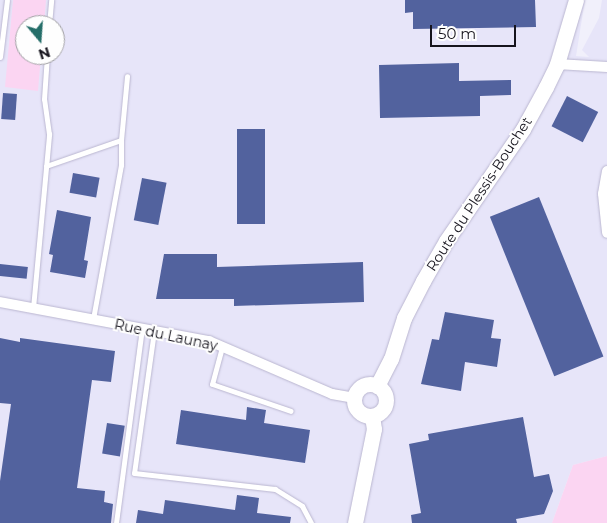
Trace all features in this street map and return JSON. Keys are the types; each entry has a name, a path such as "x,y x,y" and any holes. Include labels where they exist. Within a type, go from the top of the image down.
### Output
{"street":[{"name":"Route du Plessis-Bouchet","path":"377,386 391,359 404,318 423,281 446,241 524,129 557,64 576,0"},
{"path":"557,64 607,67"},
{"path":"607,171 603,194 607,233"},
{"name":"Rue du Launay","path":"0,302 209,341 332,394 355,398"},
{"path":"363,386 377,386 384,393 386,403 381,412 372,416 359,411 355,398 363,386"},
{"path":"356,523 374,429 372,416"}],"lane":[{"path":"0,57 6,0"},
{"path":"50,15 51,0"},
{"path":"33,308 49,134 44,99 46,65"},
{"path":"93,320 122,165 121,140 127,76"},
{"path":"46,166 121,140"},
{"path":"116,523 142,329"},
{"path":"154,331 134,473 275,489 302,506 311,523"},
{"path":"222,346 212,384 291,411"}],"shaded area":[{"path":"0,0 585,0 576,56 589,57 582,50 599,18 602,0 607,0 607,456 573,465 552,523 0,523"},
{"path":"13,0 46,0 45,15 15,15 15,65 40,65 38,91 5,87"},
{"path":"607,456 607,523 552,523 573,465"}],"building":[{"path":"405,0 535,0 536,27 413,29 413,12 405,13"},
{"path":"459,63 459,81 511,80 511,95 480,96 480,116 380,118 379,65"},
{"path":"3,93 17,94 15,120 1,119"},
{"path":"567,96 598,112 583,142 552,126"},
{"path":"237,129 265,129 265,224 237,224"},
{"path":"73,173 100,178 96,197 70,193"},
{"path":"142,178 167,183 158,225 134,220"},
{"path":"539,197 603,356 554,376 490,217"},
{"path":"57,210 91,217 84,260 88,261 85,278 50,272 53,255 49,254"},
{"path":"164,254 217,254 217,267 363,262 364,302 234,306 234,299 156,299"},
{"path":"0,264 28,267 27,279 0,276"},
{"path":"445,312 494,320 491,338 501,339 497,367 465,362 461,391 421,384 432,339 439,340"},
{"path":"0,338 20,342 20,338 115,351 111,382 92,380 77,488 105,491 104,502 113,504 111,523 0,523 0,481 11,404 0,403"},
{"path":"247,407 266,410 264,423 310,430 305,463 176,444 181,410 246,420"},
{"path":"523,417 534,477 549,474 553,491 544,514 516,519 517,523 412,523 411,515 421,513 409,444 429,440 428,434"},
{"path":"107,423 125,426 120,456 102,454"},
{"path":"237,495 259,498 257,513 291,517 290,523 136,523 138,510 163,514 165,500 235,510"}]}
